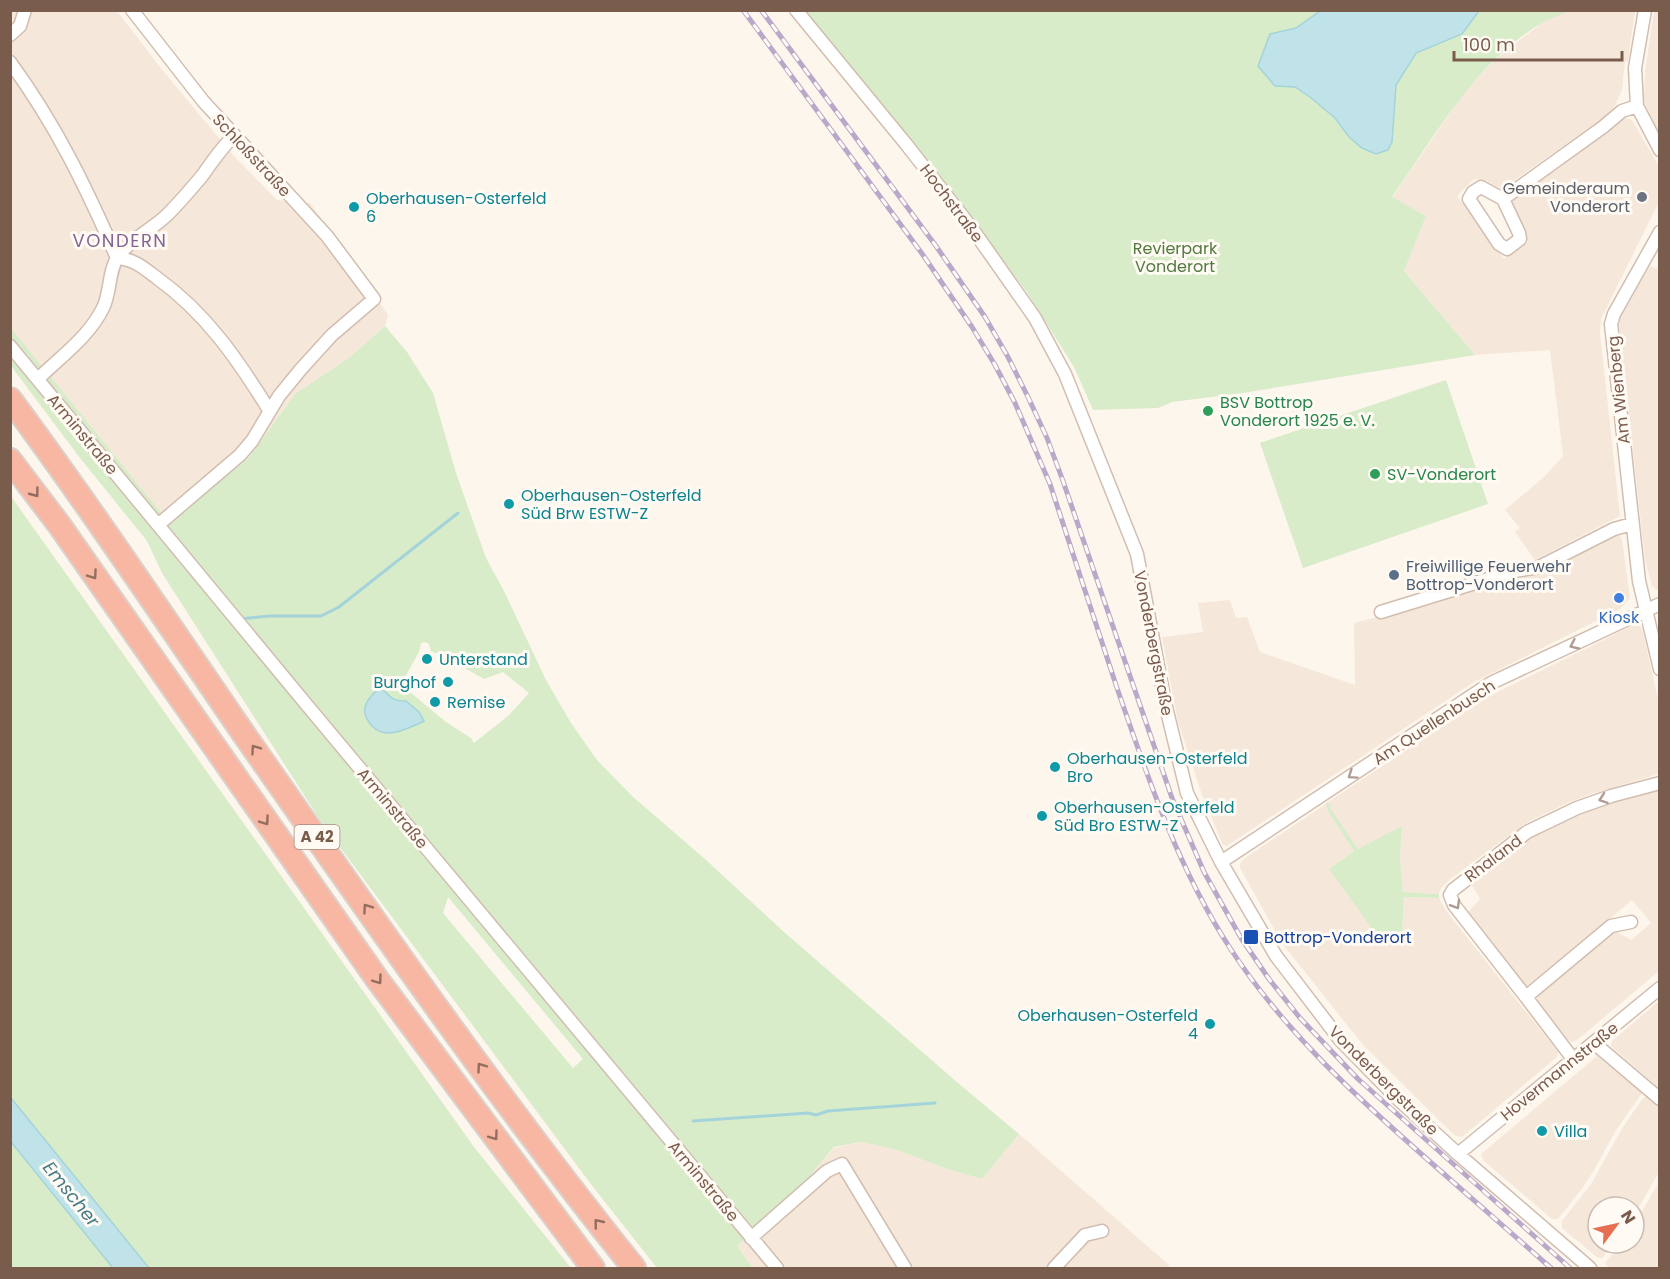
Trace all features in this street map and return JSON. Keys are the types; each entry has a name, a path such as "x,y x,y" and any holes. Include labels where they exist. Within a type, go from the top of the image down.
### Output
{"highway":[{"name":"A 42","path":"10,399 80,494 397,951 572,1191 634,1269"},
{"name":"A 42","path":"10,460 67,536 377,979 593,1269"}],"street":[{"path":"10,35 20,26 25,10"},
{"name":"Schloßstraße","path":"132,10 173,65 234,136 327,236 374,299 332,335 315,353 269,411"},
{"name":"Hochstraße","path":"796,10 926,168 1000,268 1052,347 1075,394 1081,412"},
{"path":"1645,10 1635,68 1637,106 1659,150"},
{"path":"12,67 66,148 117,258"},
{"path":"1503,199 1622,111 1637,106"},
{"path":"38,379 71,350 93,325 106,301 117,258 128,244 169,213 187,194 224,145 234,136"},
{"path":"1481,187 1503,199 1520,239 1507,249 1499,244 1468,200 1473,192 1481,187"},
{"name":"Am Wienberg","path":"1659,232 1614,314 1611,324 1632,524 1640,581 1659,669"},
{"path":"117,258 133,260 199,313 226,345 269,411 252,441 240,455 158,525"},
{"name":"Arminstraße","path":"10,346 777,1269"},
{"name":"Vonderbergstraße","path":"1081,412 1137,554 1165,703 1187,793 1221,862 1276,956 1341,1041 1398,1099 1590,1269"},
{"path":"1381,612 1514,572 1539,567 1614,529 1632,524"},
{"name":"Am Quellenbusch","path":"1221,862 1491,683 1659,604"},
{"name":"Rhaland","path":"1573,1059 1454,905 1450,895 1452,890 1527,832 1576,808 1659,783"},
{"path":"1526,997 1611,926 1631,922"},
{"name":"Hovermannstraße","path":"1458,1154 1659,988"},
{"path":"1593,1043 1659,1099"},
{"path":"751,1238 827,1171 842,1164 905,1269"},
{"path":"1054,1269 1085,1235 1102,1231"}],"shaded area":[{"path":"1558,10 1635,11 1628,61 1625,62 1622,89 1616,104 1609,114 1509,184 1499,188 1487,181 1474,179 1457,196 1504,259 1528,242 1511,200 1623,119 1628,118 1632,120 1660,168 1659,202 1601,319 1600,333 1620,516 1535,560 1515,532 1520,528 1505,510 1543,478 1563,456 1550,350 1475,355 1404,271 1426,216 1392,198 1465,91 1498,57"},
{"path":"10,11 117,11 233,155 277,200 310,203 388,315 385,326 349,358 295,394 247,460 169,522 11,328"},
{"path":"1654,11 1660,11 1659,132 1644,99 1645,72"},
{"path":"1659,258 1659,591 1652,586 1645,559 1619,326 1620,319 1645,274 1650,266 1657,269"},
{"path":"1612,536 1620,536 1622,539 1630,598 1620,609 1474,682 1227,846 1223,845 1202,795 1178,722 1162,637 1203,632 1198,603 1230,600 1236,618 1247,617 1260,652 1355,685 1354,623 1438,601 1516,575"},
{"path":"1634,625 1641,627 1643,633 1659,703 1659,774 1594,793 1526,823 1449,880 1441,888 1439,894 1403,892 1400,858 1402,827 1358,849 1330,809 1328,802 1487,697"},
{"path":"1659,790 1659,971 1572,1042 1567,1039 1538,1002 1537,994 1614,930 1631,940 1651,923 1632,900 1531,985 1526,986 1467,913 1480,899 1471,884 1538,833 1599,807"},
{"path":"1326,804 1354,851 1329,869 1402,936 1404,897 1439,898 1447,912 1558,1052 1557,1057 1462,1137 1456,1136 1449,1130 1363,1045 1282,943 1240,868 1240,863 1245,858"},
{"path":"1659,1001 1659,1088 1611,1046 1612,1041"},
{"path":"1597,1056 1642,1093 1616,1130 1581,1190 1558,1219 1552,1219 1484,1161 1481,1154"},
{"path":"1648,1096 1659,1106 1659,1172 1646,1195 1586,1195 1586,1248 1562,1228 1562,1221 1591,1184 1623,1127 1643,1098"},
{"path":"1019,1134 1170,1266 1164,1268 753,1268 737,1246 803,1184 834,1148 862,1142 897,1150 947,1169 982,1179"},
{"path":"1659,1182 1659,1268 1610,1268 1605,1264 1612,1255 1646,1255 1646,1204"}],"green space":[{"name":"Revierpark Vonderort","path":"802,11 1320,11 1296,28 1270,34 1295,87 1335,118 1349,137 1392,142 1396,85 1416,53 1462,34 1479,11 1569,11 1540,24 1516,40 1495,59 1457,103 1392,197 1426,216 1404,271 1475,355 1243,393 1172,402 1158,408 1093,410 1074,367 1026,291 949,188"},
{"path":"385,326 407,352 433,393 456,473 486,558 546,680 571,723 597,760 632,796 784,932 1019,1134 982,1179 947,1169 897,1150 862,1142 834,1147 803,1184 737,1246 753,1268 657,1268 590,1183 322,823 162,573 147,541 80,458 11,366 11,328 169,522 247,460 295,394 349,358","holes":["421,643 429,644 431,651 484,679 503,672 529,693 508,716 474,743 471,738 446,722 405,688 399,691 393,686 397,678 404,679 419,652","448,897 583,1059 573,1068 443,913"]},
{"name":"SV-Vonderort","path":"1446,380 1488,504 1303,568 1260,443"},
{"path":"10,495 474,1147 571,1268 149,1268 11,1098"},
{"path":"1328,802 1358,849 1402,826 1400,858 1403,892 1439,894 1439,898 1404,897 1402,936 1381,941 1329,869 1354,851 1328,811 1326,804"},
{"path":"10,1142 113,1268 11,1268"}],"water":[{"path":"1320,11 1479,11 1462,34 1416,53 1396,85 1392,142 1388,150 1376,154 1362,148 1349,137 1335,118 1310,97 1295,87 1275,86 1258,66 1270,34 1296,28"},
{"path":"377,690 384,690 396,700 406,701 419,712 424,721 397,732 385,733 377,730 368,721 365,707 369,698"},
{"name":"Emscher","path":"11,1098 149,1268 113,1268 11,1142"}],"waterway":[{"path":"240,619 269,616 321,616 339,607 458,513"},
{"path":"693,1121 808,1113 816,1115 828,1111 935,1103"}],"railway":[{"path":"743,10 923,255 972,327 1015,403 1050,484 1139,753 1165,820 1194,885 1230,948 1275,1009 1352,1091 1551,1268"},
{"path":"761,10 936,246 985,317 1008,357 1047,438 1063,481 1172,798 1204,872 1241,938 1269,979 1300,1018 1358,1079 1570,1268"}],"place":[{"name":"Gemeinderaum Vonderort","path":"1642,197"},
{"name":"Oberhausen-Osterfeld 6","path":"354,207"},
{"name":"BSV Bottrop Vonderort 1925 e. V.","path":"1208,411"},
{"name":"SV-Vonderort","path":"1375,474"},
{"name":"Oberhausen-Osterfeld Süd Brw ESTW-Z","path":"509,504"},
{"name":"Freiwillige Feuerwehr Bottrop-Vonderort","path":"1394,575"},
{"name":"Kiosk","path":"1619,598"},
{"name":"Unterstand","path":"427,659"},
{"name":"Burghof","path":"448,682"},
{"name":"Remise","path":"435,702"},
{"name":"Oberhausen-Osterfeld Bro","path":"1055,767"},
{"name":"Oberhausen-Osterfeld Süd Bro ESTW-Z","path":"1042,816"},
{"name":"Bottrop-Vonderort","path":"1251,937"},
{"name":"Oberhausen-Osterfeld 4","path":"1210,1024"},
{"name":"Villa","path":"1542,1131"}],"district":[{"name":"VONDERN","path":"120,241"}]}
